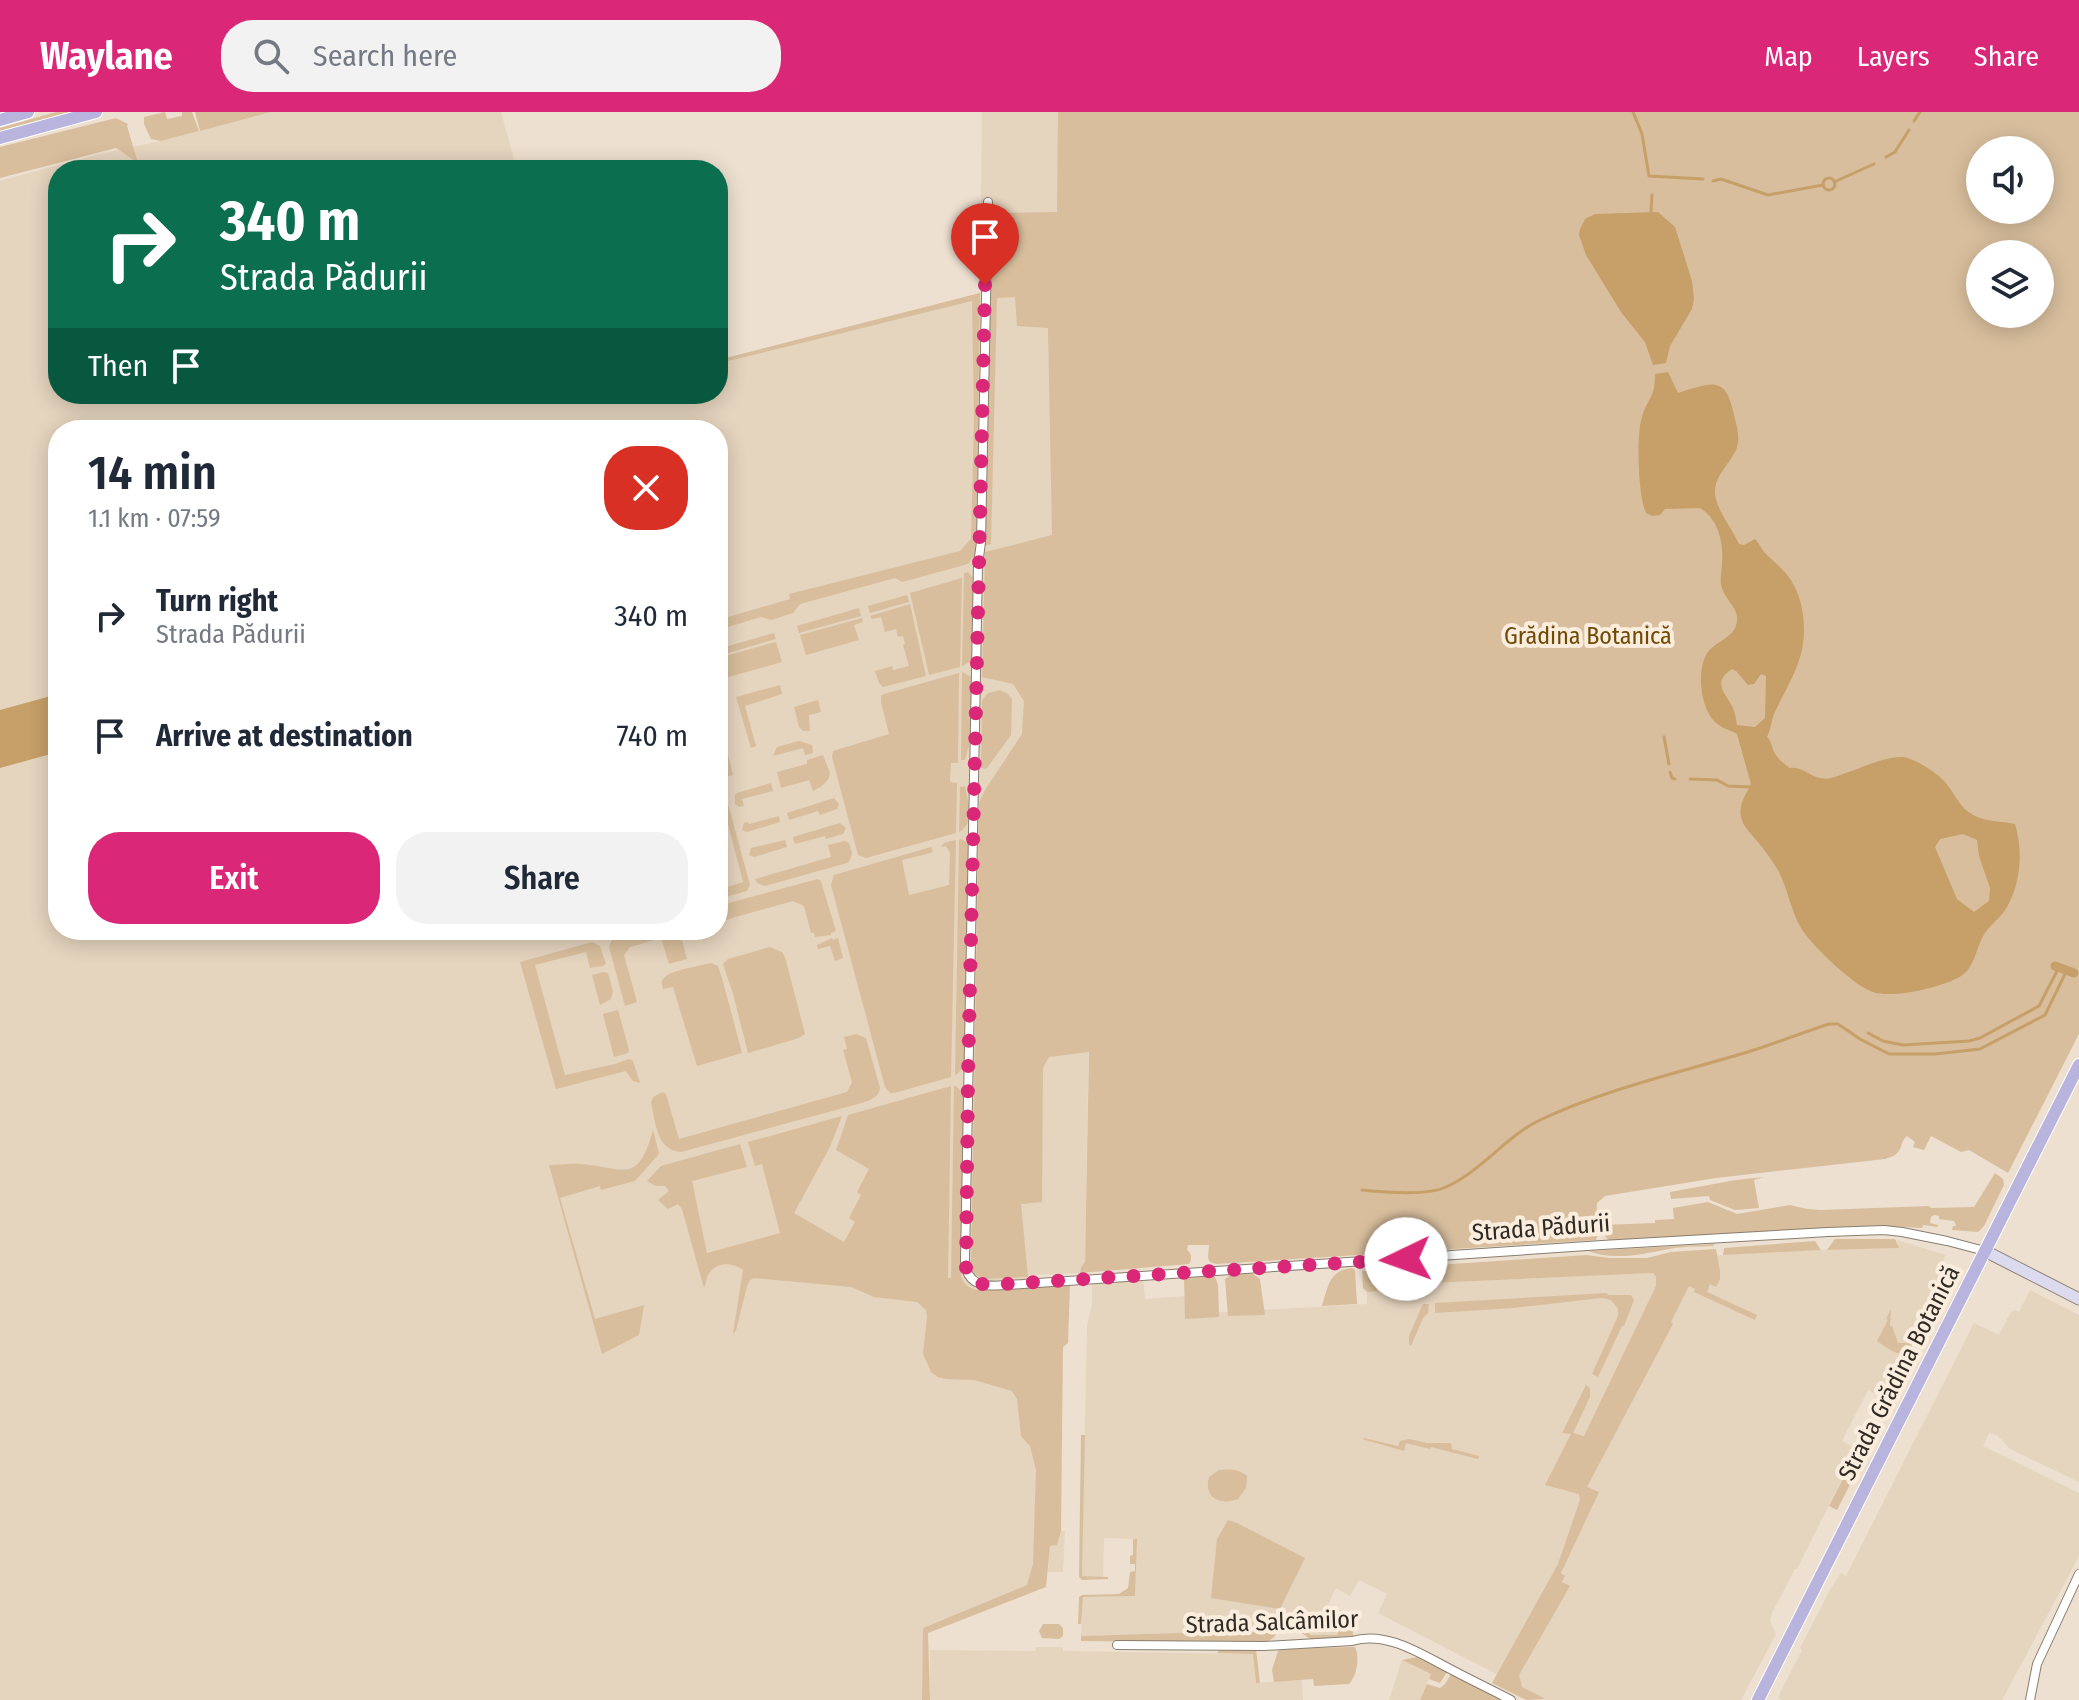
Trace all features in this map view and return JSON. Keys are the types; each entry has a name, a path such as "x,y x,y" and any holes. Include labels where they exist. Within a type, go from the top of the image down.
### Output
{"main road":[{"path":"0,120 28,112"},
{"path":"0,138 96,112"},
{"name":"Strada Grădina Botanică","path":"1758,1700 2079,1065"},
{"name":"Strada Pădurii","path":"1985,1251 2079,1299"}],"street":[{"name":"Strada Pădurii","path":"988,202 968,1078 965,1260 969,1277 979,1284 1023,1284 1664,1241 1884,1230 1985,1251"},
{"path":"2030,1700 2037,1664 2079,1574"},
{"name":"Strada Salcâmilor","path":"1117,1645 1264,1646 1376,1639 1417,1652 1511,1700"}],"shaded area":[{"path":"271,112 501,112 514,160 77,160"},
{"path":"982,112 1104,112 1085,1262 1080,1273 1028,1277 1041,1580 923,1628 922,1700 0,1700 0,181 48,168 48,404 728,404 728,357 980,293"},
{"path":"1658,212 1675,227 1692,281 1694,299 1692,309 1670,346 1666,363 1653,365 1645,342 1621,312 1586,255 1579,235 1585,219 1595,214"},
{"path":"1668,372 1678,393 1717,385 1728,395 1738,442 1717,482 1716,500 1739,544 1744,545 1755,539 1788,576 1800,600 1804,625 1801,652 1767,737 1777,757 1790,768 1824,779 1881,760 1908,758 1941,778 1968,812 1988,820 2015,824 2019,866 2012,898 1984,934 1966,972 1953,980 1918,991 1892,994 1873,992 1855,982 1806,936 1779,872 1742,821 1741,808 1751,784 1737,734 1720,726 1710,716 1701,688 1704,659 1733,631 1737,621 1736,612 1721,585 1721,539 1711,518 1700,508 1665,509 1660,515 1652,516 1646,513 1643,505 1639,437 1642,417 1654,388 1655,374","holes":["1732,669 1748,685 1754,684 1761,674 1766,676 1765,718 1755,727 1737,725 1734,711 1722,690 1722,680","1963,834 1977,840 1990,888 1989,901 1974,912 1957,899 1935,847 1940,839"]},
{"path":"48,697 48,755 0,768 0,710"},
{"path":"1897,1240 1946,1255 1940,1272 1949,1289 1924,1338 1908,1348 1883,1398 1868,1390 1842,1441 1857,1449 1772,1613 1770,1621 1776,1634 1741,1700 1547,1700 1378,1613 1387,1594 1359,1580 1350,1596 1336,1588 1327,1607 1343,1624 1338,1635 1311,1635 1282,1615 1275,1630 1081,1636 1082,1597 1135,1596 1136,1567 1136,1539 1104,1538 1103,1577 1082,1576 1087,1326 1092,1304 1092,1283 1143,1280 1145,1299 1185,1296 1187,1314 1367,1304 1367,1292 1408,1290 1410,1284 1653,1273 1667,1259 1781,1251 1898,1248"},
{"path":"2030,1290 2079,1315 2079,1482 2010,1449 1997,1435 1989,1433 1983,1446 2079,1493 2079,1556 2002,1700 1781,1700 1778,1697 1802,1650 1800,1648 1831,1588 1841,1573 1846,1576 1974,1323 1999,1335 2011,1312 2019,1312"},
{"path":"1061,1531 1065,1531 1063,1572 1048,1572 1050,1546 1057,1545"},
{"path":"1036,1647 1063,1647 1063,1651 1253,1654 1256,1683 1302,1680 1303,1700 930,1700 930,1650 1035,1651"},
{"path":"1402,1660 1431,1674 1420,1700 1389,1700"}],"green space":[{"path":"56,112 73,112 0,132 0,128"},
{"path":"165,112 167,119 182,116 182,112 192,112 199,131 161,141 151,139 144,117"},
{"path":"195,112 271,112 200,131"},
{"name":"Grădina Botanică","path":"1058,112 2079,112 2079,1034 2008,1173 1969,1150 1961,1152 1931,1136 1924,1150 1913,1147 1915,1142 1907,1136 1899,1151 1885,1159 1716,1178 1605,1196 1597,1203 1596,1240 1216,1264 1208,1258 1209,1245 1188,1245 1189,1264 1080,1273 1085,1262 1089,1052 1049,1057 1043,1068 1042,1202 1021,1204 1028,1277 985,1279 974,1274 971,1265 979,803 1022,734 1024,701 1013,684 982,677 985,552 1052,535 1048,328 1017,326 1015,297 997,298 991,544 984,546 989,246 995,213 1057,212"},
{"path":"116,118 128,124 137,160 116,148 70,160 48,160 48,166 0,178 0,147"},
{"path":"980,293 976,548 968,564 902,582 895,578 800,604 793,613 771,620 761,617 728,627 728,617 790,599 789,594 960,551 971,539 974,417 972,301 728,361 728,357"},
{"path":"968,572 974,579 972,658 962,666 964,573"},
{"path":"962,578 960,667 929,675 910,593"},
{"path":"907,595 909,602 870,613 868,606"},
{"path":"910,604 926,676 883,687 875,671 892,666 893,670 909,666 905,644 903,636 898,637 896,629 885,632 881,617 872,619 870,616"},
{"path":"859,608 861,616 799,633 797,626"},
{"path":"862,618 863,622 854,625 859,640 806,655 800,635"},
{"path":"774,633 776,639 728,653 728,646"},
{"path":"776,642 782,662 728,677 728,655"},
{"path":"962,672 972,677 970,742 965,760 961,760"},
{"path":"959,673 958,763 951,763 950,782 957,783 956,833 866,858 858,855 833,751 889,734 881,702 884,694"},
{"path":"780,685 782,694 745,706 756,746 751,748 736,697"},
{"path":"1000,690 1012,699 1011,735 984,769 981,767 982,700 988,693"},
{"path":"818,700 821,712 809,715 810,731 803,731 794,707"},
{"path":"799,741 812,745 813,753 805,755 803,748 773,756 777,747"},
{"path":"728,755 733,775 728,776"},
{"path":"823,755 830,773 824,784 813,791 809,780 781,788 777,772 807,764 807,760"},
{"path":"771,783 773,791 742,799 744,806 735,804 737,793"},
{"path":"965,786 969,818 959,832 960,787"},
{"path":"834,798 839,804 837,809 789,820 787,813"},
{"path":"728,804 750,885 747,891 728,896 728,887 743,882 728,824"},
{"path":"779,816 780,822 747,832 742,830 744,823"},
{"path":"840,823 846,828 843,834 795,844 793,837"},
{"path":"785,840 787,847 754,857 749,855 751,848"},
{"path":"956,840 951,1077 890,1093 885,1087 831,885 834,875 931,847 931,853 902,860 909,895 949,885 950,853 946,846 941,847"},
{"path":"959,840 969,845 965,1063 955,1076"},
{"path":"849,843 852,853 847,863 765,886 755,879 831,857 828,845"},
{"path":"818,879 836,931 831,935 815,937 811,933 804,906 793,901 728,919 728,903"},
{"path":"838,938 843,958 835,961 830,946 818,949 817,945"},
{"path":"612,940 654,940 630,947 624,955 637,1002 625,1006 609,947"},
{"path":"662,940 682,940 687,959 669,964"},
{"path":"592,942 600,946 606,964 603,966 590,968 586,952 535,965 565,1075 629,1059 633,1061 640,1083 633,1081 626,1071 556,1089 520,962"},
{"path":"770,947 782,952 785,957 805,1034 748,1053 723,964 728,959"},
{"path":"711,963 718,966 742,1053 697,1066 673,987 663,989 662,981 674,972"},
{"path":"608,973 613,991 611,999 600,1005 592,975"},
{"path":"618,1010 629,1050 614,1057 603,1014"},
{"path":"856,1034 866,1038 880,1088 872,1099 681,1152 662,1141 651,1103 653,1097 663,1092 679,1139 847,1092 852,1082 843,1050 847,1049 844,1037"},
{"path":"951,1086 948,1278 951,1278 956,1086 964,1094 962,1280 976,1290 1070,1284 1068,1343 1063,1347 1061,1531 1057,1545 1050,1546 1046,1587 928,1633 930,1700 922,1700 923,1628 1027,1585 1033,1564 1036,1470 1030,1446 1021,1436 1017,1399 1012,1391 974,1380 946,1379 931,1372 923,1354 926,1310 917,1302 874,1297 851,1287 754,1278 747,1286 733,1334 743,1270 729,1264 715,1267 708,1275 704,1288 682,1209 678,1204 668,1209 658,1200 669,1191 665,1186 656,1186 647,1181 661,1166 740,1144 747,1167 692,1181 707,1253 780,1233 762,1164 755,1166 748,1142 842,1116 830,1147 794,1213 844,1242 855,1222 849,1218 861,1195 857,1192 869,1169 836,1150 848,1115"},
{"path":"653,1130 659,1154 635,1181 601,1190 600,1186 560,1198 595,1319 644,1305 639,1335 602,1354 549,1165 577,1164 628,1169 642,1159"},
{"path":"1995,1173 2003,1179 2004,1185 1978,1232 1952,1230 1956,1226 1954,1221 1934,1215 1930,1223 1938,1227 1885,1226 1609,1240 1602,1227 1674,1219 1673,1208 1708,1202 1737,1214 1790,1205 1821,1210 1974,1207"},
{"path":"1764,1177 1754,1180 1759,1208 1735,1210 1710,1200 1709,1196 1671,1199 1670,1192"},
{"path":"1835,1239 1895,1239 1899,1247 1827,1250"},
{"path":"1815,1241 1821,1250 1723,1255 1724,1248"},
{"path":"1715,1244 1628,1256 1608,1256 1588,1251"},
{"path":"1716,1249 1720,1279 1716,1287 1710,1284 1707,1292 1757,1315 1755,1320 1694,1292 1695,1289 1689,1286 1671,1322 1673,1324 1587,1487 1599,1492 1561,1573 1565,1576 1562,1582 1570,1586 1519,1675 1522,1687 1546,1699 1526,1700 1492,1683 1558,1564 1580,1500 1579,1494 1545,1485 1571,1434 1562,1433 1586,1385 1590,1388 1590,1397 1573,1433 1584,1436 1656,1286 1656,1276 1653,1273 1410,1284 1410,1279 1422,1266 1586,1255 1647,1258 1671,1252"},
{"path":"1352,1268 1355,1270 1357,1304 1322,1306 1334,1276"},
{"path":"1398,1268 1402,1279 1399,1290 1367,1292 1363,1288 1362,1271"},
{"path":"1232,1274 1253,1274 1260,1279 1265,1315 1228,1316 1225,1279"},
{"path":"1215,1277 1218,1285 1219,1317 1185,1319 1184,1278"},
{"path":"1606,1293 1631,1295 1634,1300 1598,1377 1592,1374 1618,1316 1618,1309 1611,1300 1602,1298 1435,1313 1435,1303"},
{"path":"1423,1304 1429,1304 1428,1313 1411,1346 1409,1336"},
{"path":"1891,1309 1890,1326 1898,1343 1910,1343 1912,1340 1912,1350 1907,1353 1894,1352 1877,1341"},
{"path":"1906,1366 1910,1372 1899,1393 1894,1383 1895,1377 1900,1367"},
{"path":"1081,1435 1085,1435 1082,1576 1108,1579 1082,1580 1079,1577"},
{"path":"1364,1438 1398,1446 1400,1441 1409,1439 1451,1443 1452,1449 1479,1456 1478,1459 1406,1443 1404,1451"},
{"path":"1854,1457 1862,1461 1837,1510 1829,1506"},
{"path":"1219,1470 1234,1470 1247,1476 1246,1488 1238,1499 1220,1501 1211,1495 1209,1477"},
{"path":"1228,1520 1305,1558 1280,1609 1211,1598 1217,1539"},
{"path":"1133,1539 1137,1539 1135,1596 1083,1597 1081,1624 1078,1624 1079,1597 1119,1594 1128,1588 1130,1572 1135,1571 1135,1564 1130,1564"},
{"path":"1327,1607 1353,1627 1353,1636 1310,1639 1281,1618 1282,1615 1311,1635 1337,1635 1343,1624"},
{"path":"1043,1624 1059,1624 1063,1628 1063,1636 1059,1639 1042,1638 1039,1631"},
{"path":"1278,1625 1274,1637 1261,1643 1081,1641 1081,1636 1275,1630"},
{"path":"1355,1647 1356,1671 1349,1684 1314,1686 1313,1679 1274,1682 1272,1670 1278,1651"},
{"path":"1220,1649 1256,1649 1260,1683 1256,1683 1253,1654 1217,1653"},
{"path":"1417,1657 1447,1672 1440,1683 1429,1679 1431,1674 1402,1660"},
{"path":"1451,1674 1502,1700 1420,1700 1427,1684 1440,1688"}],"waterway":[{"path":"1633,112 1642,134 1649,176 1703,179"},
{"path":"1914,121 1920,112"},
{"path":"1886,157 1895,152 1909,130"},
{"path":"1834,182 1874,164"},
{"path":"1829,178 1835,184 1829,190 1823,184 1829,178"},
{"path":"1713,181 1721,179 1768,195 1823,185"},
{"path":"1651,212 1652,195"},
{"path":"1664,737 1669,764"},
{"path":"1670,772 1675,779"},
{"path":"1690,779 1717,780 1728,786 1750,787"},
{"path":"2055,966 2074,973"},
{"path":"1868,1033 1883,1041 1903,1045 1980,1038 2039,1006 2059,967"},
{"path":"1362,1190 1438,1190 1471,1172 1516,1135 1540,1120 1619,1090 1829,1024 1838,1024 1889,1054 1935,1054 1980,1049 2045,1015 2067,970"}],"route":[{"path":"985,285 968,1078 966,1270 969,1277 979,1284 1023,1284 1406,1259"}]}
